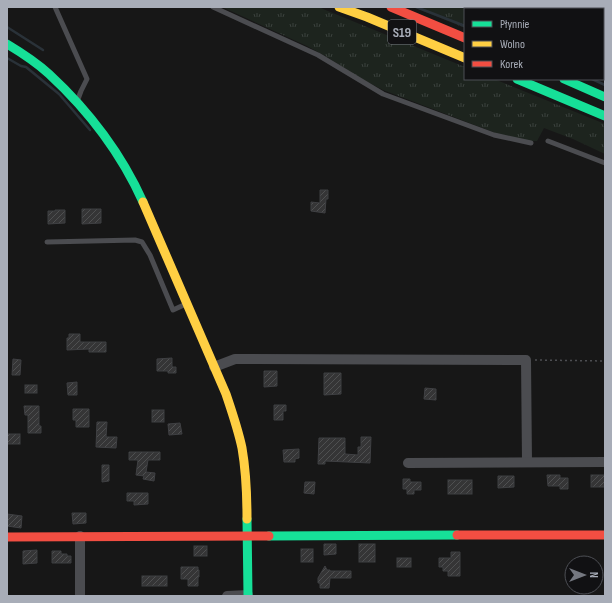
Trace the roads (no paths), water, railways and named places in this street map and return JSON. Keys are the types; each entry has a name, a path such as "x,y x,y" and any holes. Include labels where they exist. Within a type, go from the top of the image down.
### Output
{"main road":[{"name":"S19","path":"339,7 464,58"},
{"name":"S19","path":"391,7 464,38"},
{"path":"7,44 49,74 77,102 99,127 122,161 136,187 226,394 236,423 246,475 248,596"},
{"path":"519,80 605,116"},
{"path":"566,80 605,97"},
{"path":"7,537 605,535"}],"street":[{"path":"214,367 235,359 526,360 527,462"},
{"path":"408,462 605,462"},
{"path":"80,536 80,596"},
{"path":"227,596 248,596"}],"lane":[{"path":"55,7 87,79 80,91 77,102"},
{"path":"213,7 318,55 383,94 494,135 531,143"},
{"path":"548,140 605,163"},
{"path":"47,242 135,240 142,242 150,255 173,310 187,304"}],"waterway":[{"path":"416,7 464,26"},
{"path":"7,27 43,50"},
{"path":"7,58 21,66 26,67 59,94 90,130"},
{"path":"594,80 605,85"}]}
